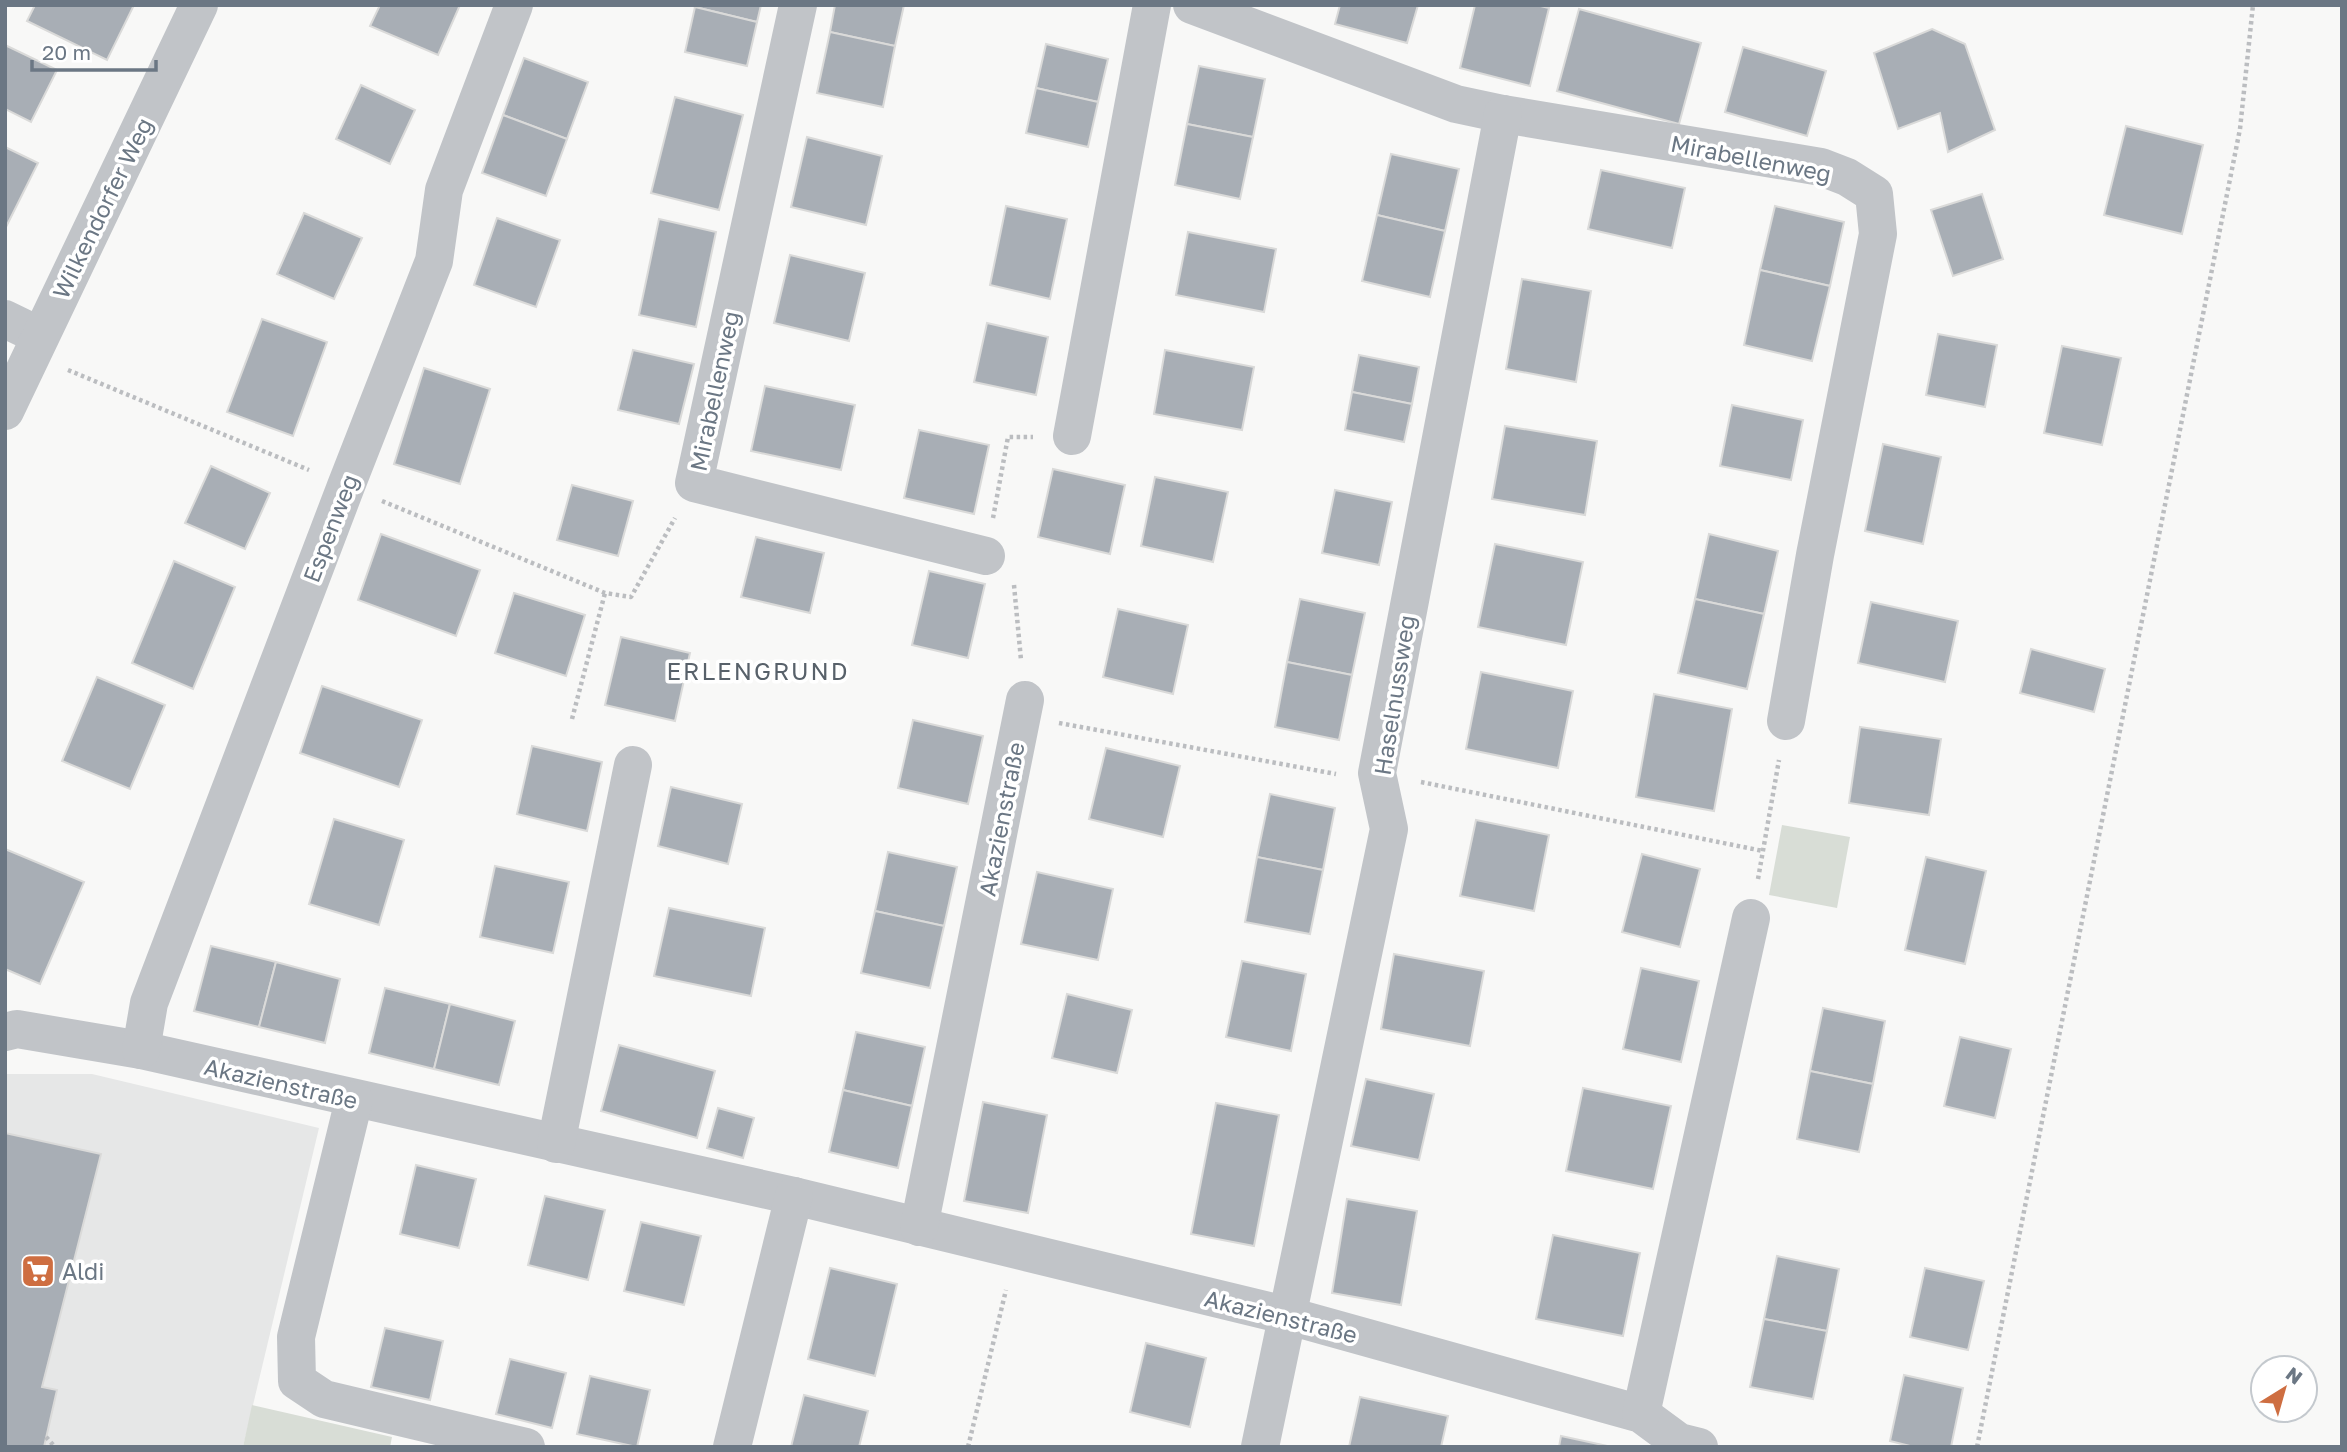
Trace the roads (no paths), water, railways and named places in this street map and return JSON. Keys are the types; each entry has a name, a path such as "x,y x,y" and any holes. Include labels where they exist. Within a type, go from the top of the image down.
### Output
{"street":[{"name":"Wilkendorfer Weg","path":"5,411 199,5"},
{"name":"Espenweg","path":"141,1050 149,1003 434,261 444,190 514,5"},
{"name":"Mirabellenweg","path":"798,5 694,483 986,556"},
{"path":"1072,436 1152,5"},
{"name":"Mirabellenweg","path":"1192,5 1457,104 1821,167 1847,177 1874,194 1878,234 1815,555 1786,721"},
{"name":"Haselnussweg","path":"1261,1447 1389,829 1377,773 1503,114"},
{"path":"5,319 40,336"},
{"name":"Akazienstraße","path":"919,1227 1023,708"},
{"path":"556,1144 633,765"},
{"path":"1641,1414 1751,918"},
{"name":"Akazienstraße","path":"5,1032 17,1030 141,1050 354,1100 794,1196 1289,1316 1641,1414 1687,1445"},
{"path":"354,1100 296,1337 297,1381 324,1399 526,1447"},
{"path":"732,1447 794,1196"}],"place":[{"name":"Aldi","path":"38,1271"}],"district":[{"name":"ERLENGRUND","path":"758,670"}]}
